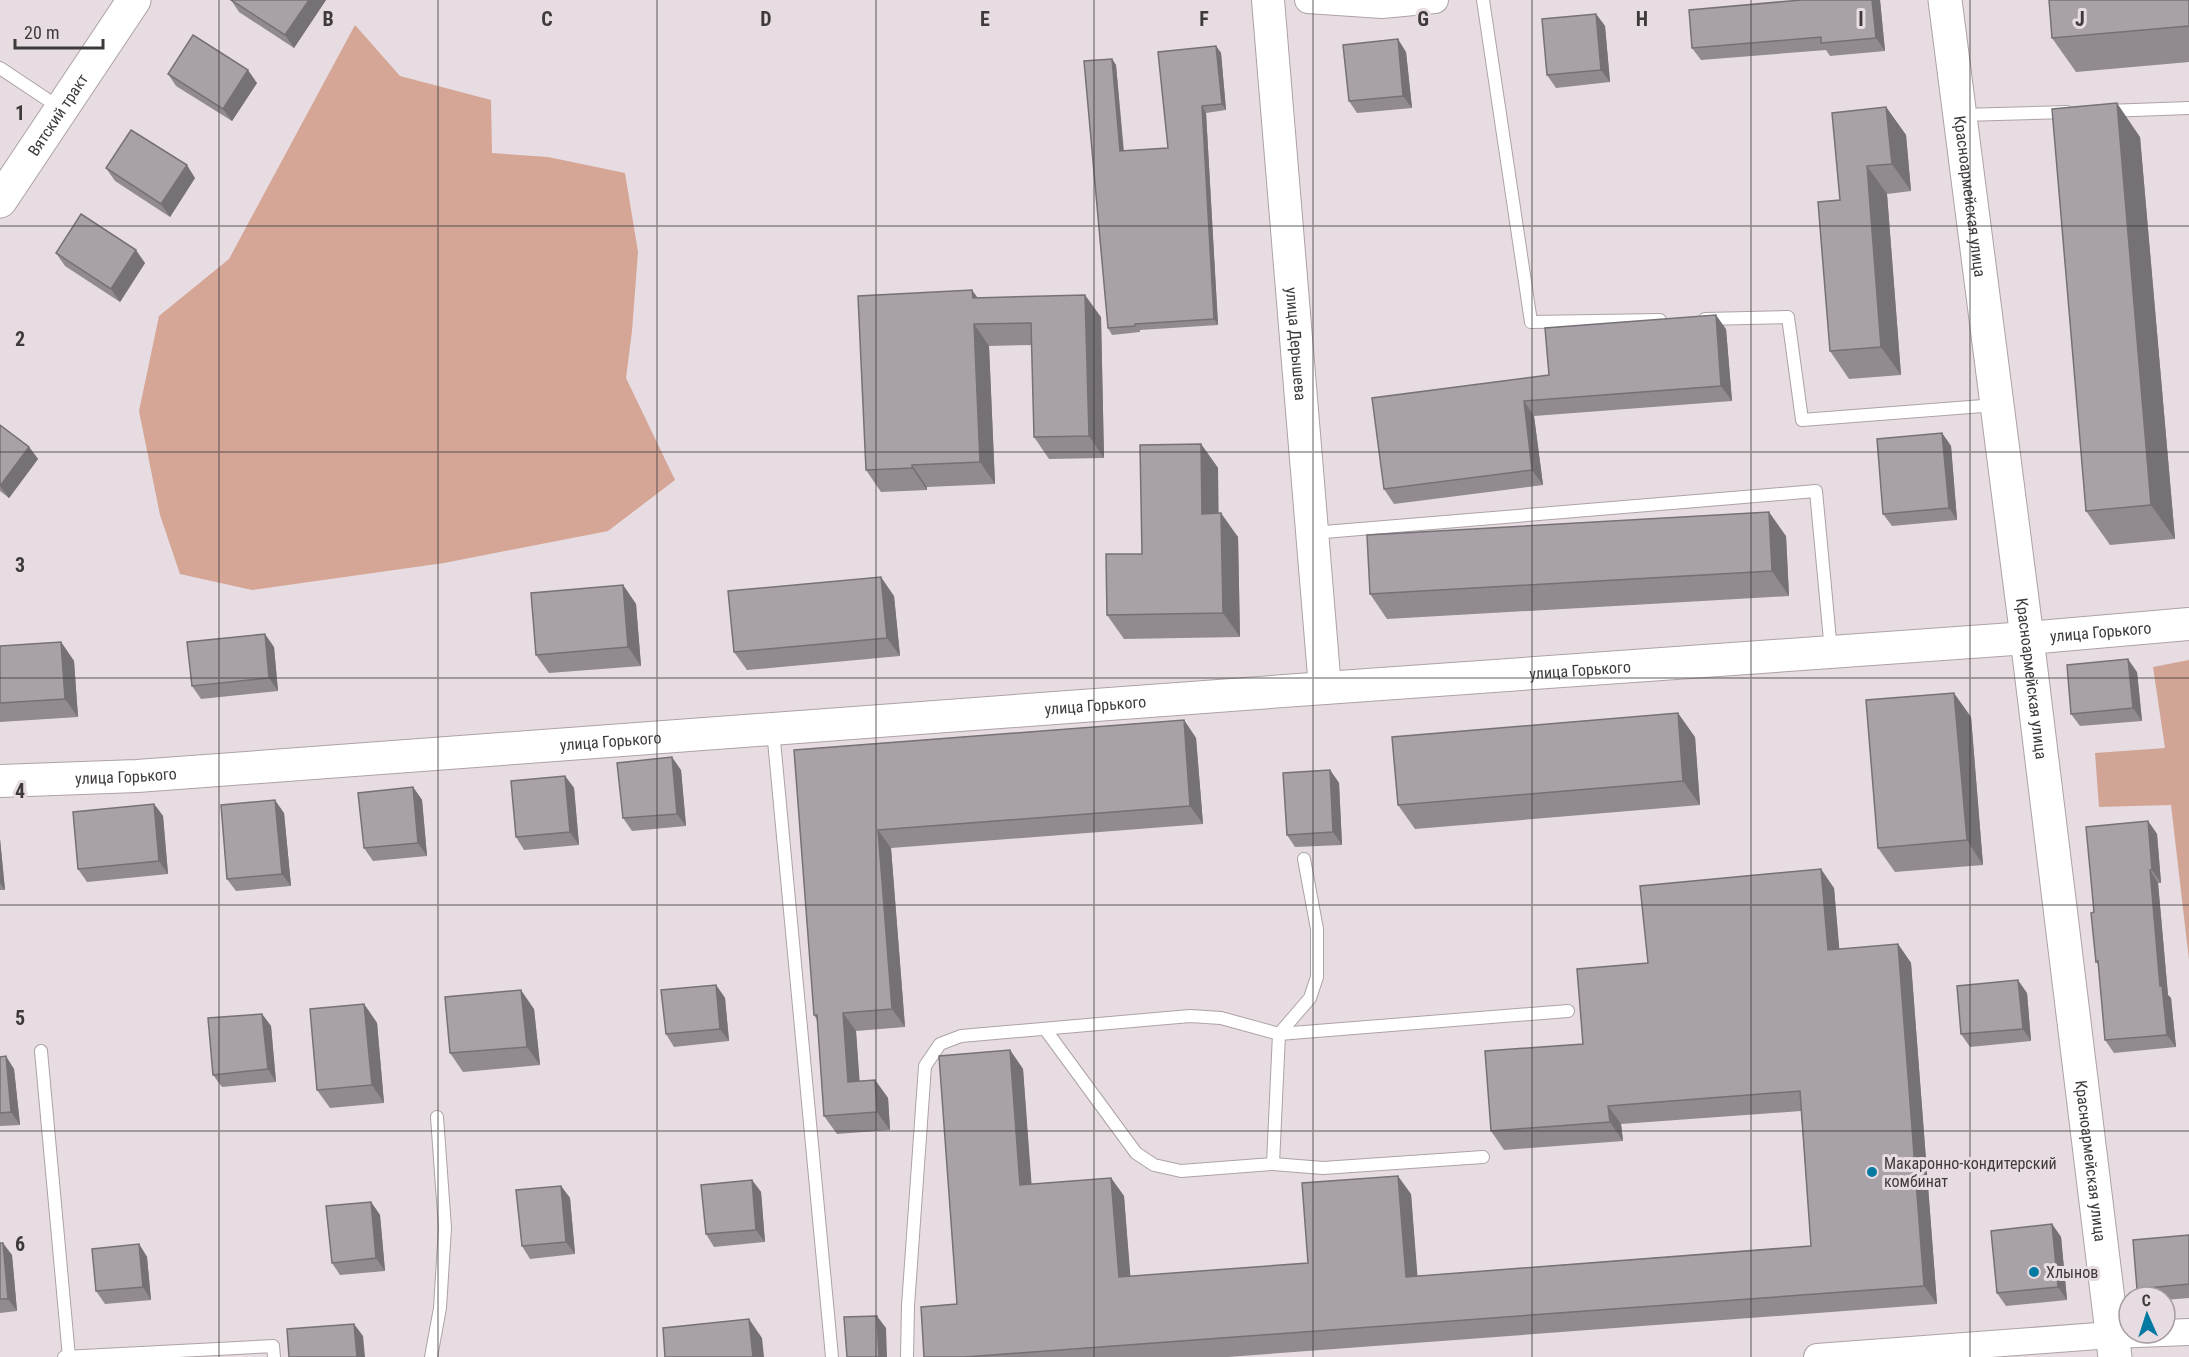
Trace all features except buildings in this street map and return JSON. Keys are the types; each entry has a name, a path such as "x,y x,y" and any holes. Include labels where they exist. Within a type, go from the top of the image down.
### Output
{"main road":[{"name":"Вятский тракт","path":"0,201 134,0"},
{"name":"Красноармейская улица","path":"1945,0 1998,405 2113,1346"}],"street":[{"name":"улица Дерышева","path":"1268,0 1325,688"},
{"path":"1308,0 1382,5 1405,1 1435,0"},
{"name":"улица Горького","path":"0,781 137,776 1325,688 2027,639 2189,624"},
{"path":"1817,1357 2113,1346 2189,1332"}],"lane":[{"path":"1483,0 1531,322 1671,320"},
{"path":"0,68 61,109"},
{"path":"2098,111 2189,108"},
{"path":"1961,116 2075,112"},
{"path":"1695,319 1788,317 1802,420 1998,405"},
{"path":"1312,533 1816,491 1831,652"},
{"path":"773,729 832,1357"},
{"path":"1273,1164 1279,1034 1310,999 1317,977 1317,929 1304,859"},
{"path":"907,1357 908,1306 925,1066 940,1044 961,1036 1190,1016 1221,1018 1279,1034 1568,1011"},
{"path":"1045,1029 1136,1153 1154,1165 1181,1171 1273,1164 1323,1168 1483,1157"},
{"path":"41,1051 69,1357"},
{"path":"431,1357 440,1308 445,1228 437,1117"},
{"path":"64,1357 273,1346 274,1357"}],"shaded area":[{"path":"355,25 400,76 491,100 492,153 548,157 625,173 638,252 626,378 675,480 608,531 444,563 252,590 180,574 160,515 139,411 159,316 229,259"},
{"path":"2189,660 2189,960 2171,805 2099,807 2095,753 2165,748 2153,667"}],"place":[{"name":"Макаронно-кондитерский комбинат","path":"1872,1172"},
{"name":"Хлынов","path":"2034,1272"}]}
